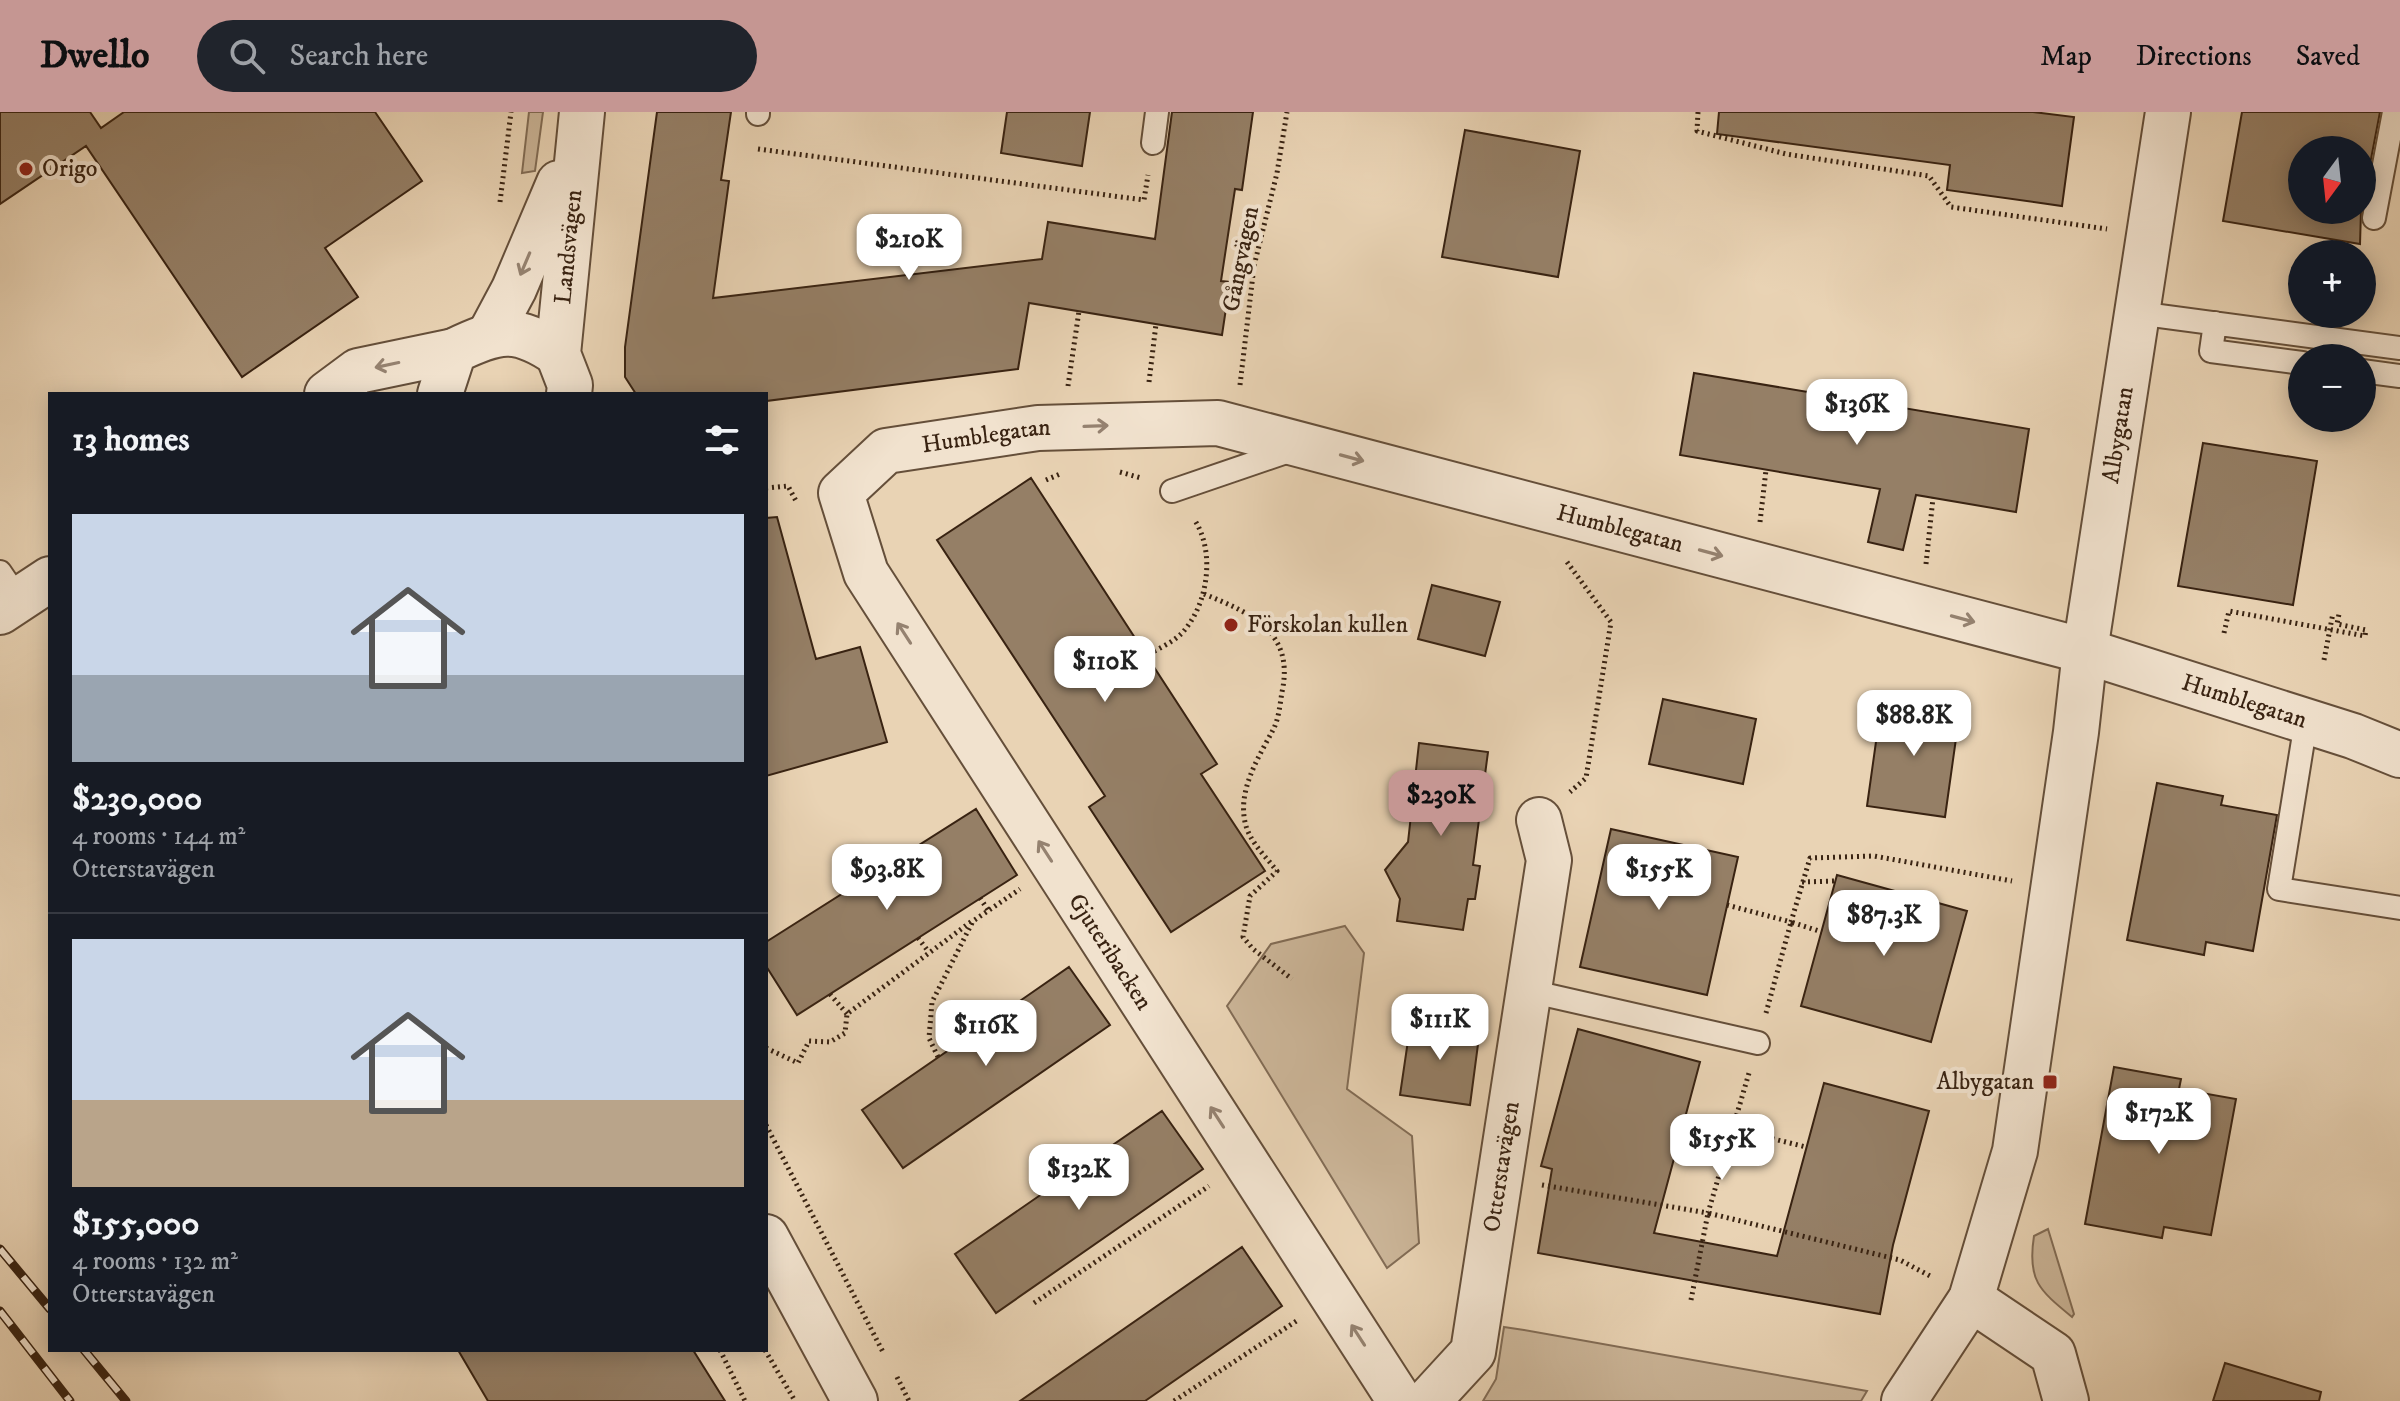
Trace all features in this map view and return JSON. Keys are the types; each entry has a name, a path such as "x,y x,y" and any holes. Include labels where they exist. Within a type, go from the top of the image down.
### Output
{"street":[{"name":"Albygatan","path":"1904,1401 1971,1299 2015,1151 2085,651 2168,112"},
{"name":"Landsvägen","path":"440,392 444,373 514,289 579,126"},
{"name":"Landsvägen","path":"564,374 579,126"},
{"name":"Landsvägen","path":"472,342 514,332 538,340 564,374"},
{"path":"330,392 358,371 472,342"},
{"name":"Humblegatan","path":"841,493 886,451 1038,428 1218,423 2085,651 2400,755"},
{"name":"Gjuteribacken","path":"841,493 866,573 1400,1401"},
{"name":"Otterstavägen","path":"1428,1401 1473,1352 1549,860 1539,820"},
{"path":"768,1241 855,1401"},
{"path":"1971,1299 2053,1354 2066,1401"}],"lane":[{"path":"1153,143 1157,112"},
{"path":"2376,207 2394,112"},
{"path":"2137,313 2400,348"},
{"path":"2215,323 2211,351 2288,361"},
{"path":"2376,373 2400,376"},
{"path":"1172,491 1304,446"},
{"path":"2306,722 2279,889 2400,908"},
{"path":"1529,991 1758,1043"}],"path":[{"path":"499,206 511,112"},
{"name":"Gångvägen","path":"1239,400 1254,266 1277,173 1287,112"},
{"path":"1698,112 1697,131 1786,154 1929,176 1951,207 2149,235"},
{"path":"758,113 755,149 1144,200 1153,143"},
{"path":"1070,369 1079,311"},
{"path":"1150,368 1156,324"},
{"path":"1106,468 1172,491 1199,527 1206,552 1204,594 1180,635 1149,654"},
{"path":"1758,537 1766,470"},
{"path":"1046,480 1067,471"},
{"path":"1925,577 1933,498"},
{"path":"1539,820 1586,778 1611,622 1565,559"},
{"path":"1204,594 1256,617 1277,641 1285,662 1276,724 1253,765 1244,800 1246,825 1256,846 1277,871 1250,896 1243,937 1253,949 1292,979"},
{"path":"2224,633 2229,611 2330,630 2365,636 2366,630 2337,624 2336,614 2330,630 2324,660"},
{"path":"1691,1300 1708,1213 1810,858 1874,856 2021,883"},
{"path":"1802,882 1836,881"},
{"path":"768,1049 798,1063 809,1041 830,1042 845,1033 847,1014 928,951 1032,882"},
{"path":"980,898 988,910"},
{"path":"1727,905 1822,932"},
{"path":"938,1057 929,1038 932,1002 973,921"},
{"path":"918,938 928,951"},
{"path":"830,994 847,1014"},
{"path":"1685,1117 1806,1147"},
{"path":"768,1129 888,1361"},
{"path":"1500,1178 1708,1213 1900,1260 1971,1299"},
{"path":"1034,1303 1220,1179"},
{"path":"1174,1401 1214,1372 1305,1316"},
{"path":"721,1352 745,1401"},
{"path":"766,1352 795,1401"},
{"path":"895,1374 909,1401"}],"shaded area":[{"path":"529,112 543,112 535,171 522,173"},
{"path":"1345,926 1364,953 1347,1089 1412,1136 1419,1243 1387,1268 1227,1006 1271,944"},
{"path":"2048,1229 2074,1314 2072,1317 2051,1299 2034,1274 2034,1236"},
{"path":"1504,1327 1867,1391 1861,1401 1483,1401 1496,1379"}],"building":[{"path":"0,112 90,112 101,128 124,112 375,112 422,181 325,248 358,297 242,377 86,146 0,204"},
{"path":"657,112 731,112 721,180 729,181 713,298 1042,259 1048,222 1155,239 1172,112 1253,112 1242,190 1235,189 1221,281 1230,282 1222,335 1029,303 1018,369 768,401 768,392 635,392 625,377 625,347"},
{"path":"1007,112 1090,112 1082,166 1001,153"},
{"path":"1719,112 2033,112 2074,117 2062,206 1947,190 1950,165 1717,134"},
{"path":"2242,112 2380,112 2375,136 2288,136 2288,224 2361,224 2360,240 2336,240 2223,221"},
{"path":"1465,130 1580,151 1558,277 1442,257"},
{"path":"1694,373 2029,429 2016,512 1916,495 1903,550 1868,542 1880,489 1680,455"},
{"path":"2203,443 2317,461 2293,605 2178,586"},
{"path":"1031,478 1217,764 1201,774 1265,871 1171,932 1089,807 1105,796 937,540"},
{"path":"777,517 816,659 860,647 887,742 768,775 768,518"},
{"path":"1432,585 1500,602 1485,656 1418,639"},
{"path":"1663,699 1756,719 1743,784 1649,764"},
{"path":"1882,699 1960,710 1945,817 1867,806"},
{"path":"1419,743 1488,752 1473,865 1480,866 1475,899 1468,899 1463,930 1397,921 1400,899 1385,870 1408,842"},
{"path":"2157,783 2223,796 2221,805 2277,815 2253,951 2206,942 2204,955 2127,940"},
{"path":"976,809 1017,875 797,1015 768,969 768,941"},
{"path":"1611,829 1738,857 1707,995 1580,967"},
{"path":"1837,875 1967,911 1931,1042 1801,1006"},
{"path":"1069,967 1110,1025 903,1168 862,1110"},
{"path":"1411,1020 1480,1029 1470,1105 1400,1095"},
{"path":"1578,1029 1700,1062 1654,1233 1777,1256 1824,1083 1929,1111 1893,1245 1880,1314 1538,1253 1552,1169 1541,1166"},
{"path":"2114,1067 2181,1079 2179,1089 2236,1099 2211,1235 2164,1227 2162,1238 2085,1224"},
{"path":"1162,1111 1203,1169 996,1313 955,1254"},
{"path":"1242,1247 1282,1306 1145,1401 1020,1401"},
{"path":"459,1352 694,1352 725,1401 488,1401"},
{"path":"2225,1363 2321,1392 2319,1401 2213,1401"}],"railway":[{"path":"0,1249 48,1307"},
{"path":"0,1311 70,1401"},
{"path":"86,1352 126,1401"}],"place":[{"name":"Origo","path":"26,169"},
{"name":"Förskolan kullen","path":"1231,625"},
{"name":"Albygatan","path":"2050,1082"}]}
